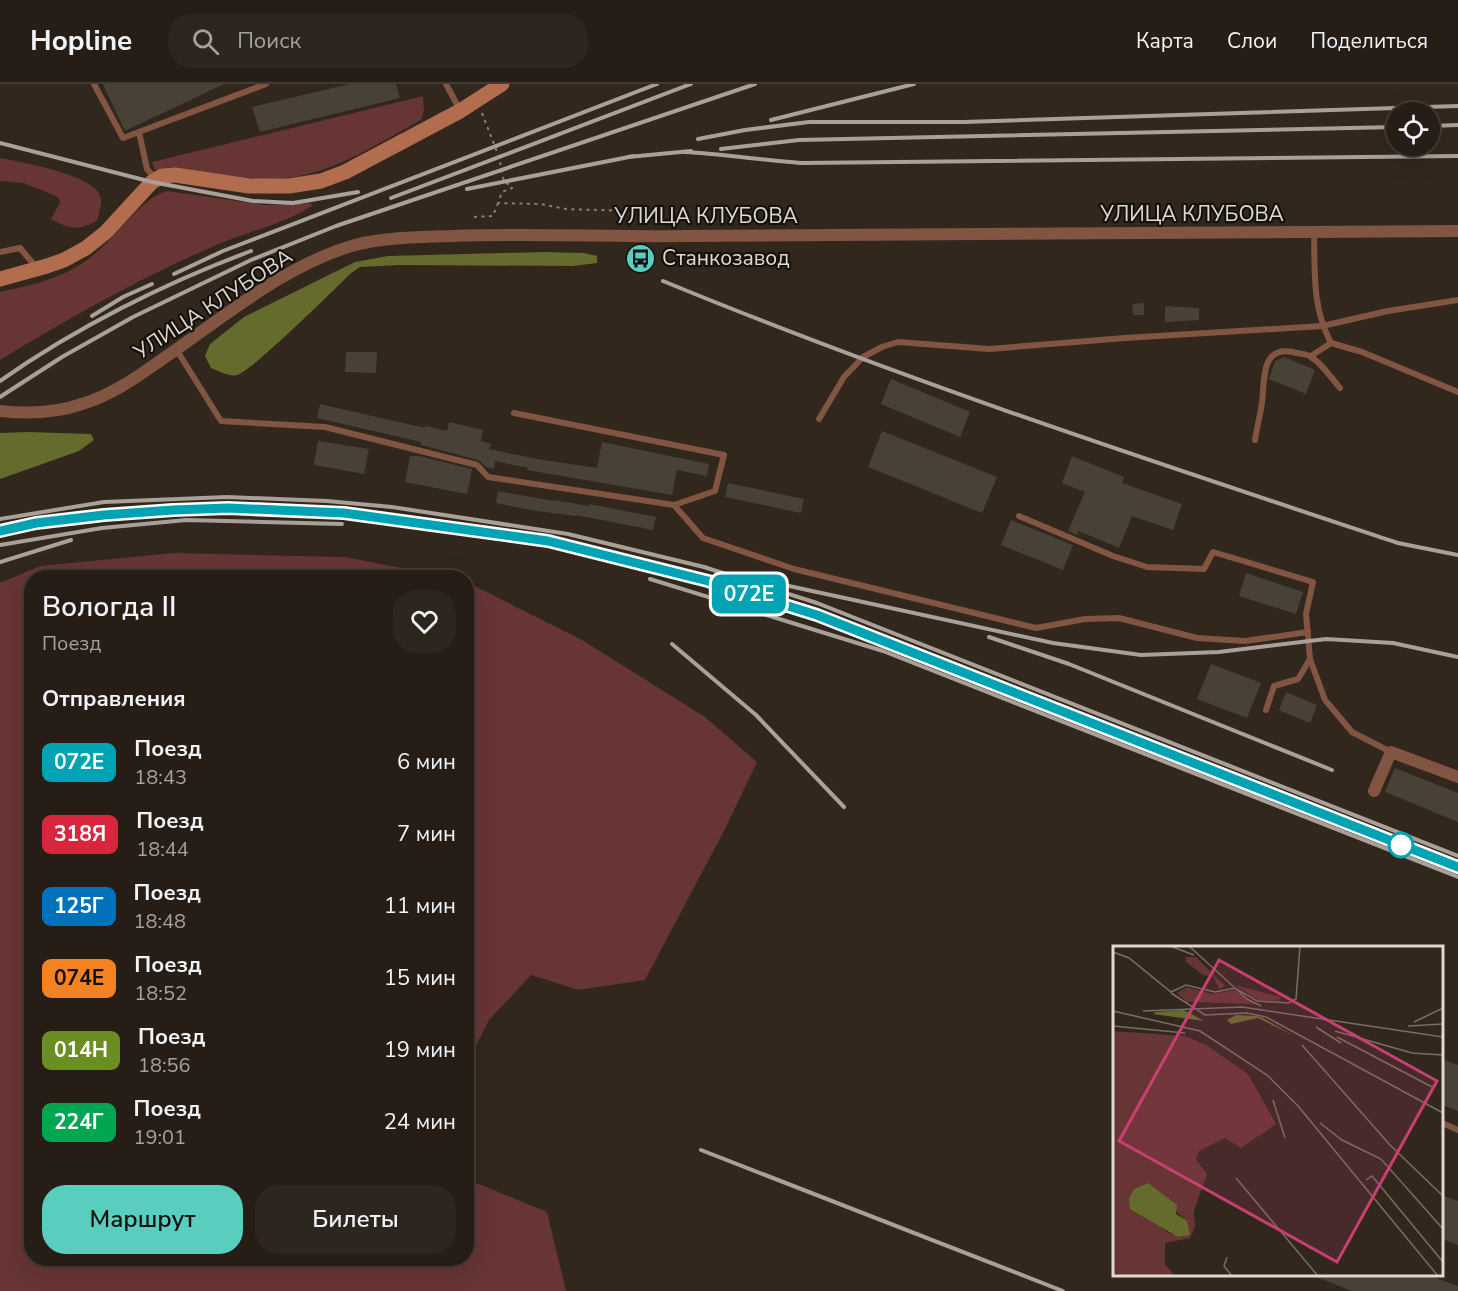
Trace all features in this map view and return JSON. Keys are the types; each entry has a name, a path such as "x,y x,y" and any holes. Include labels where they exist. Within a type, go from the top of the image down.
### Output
{"main road":[{"path":"0,279 64,260 94,243 156,179 170,175 239,186 272,187 310,184 345,172 460,111 502,84"}],"street":[{"name":"УЛИЦА КЛУБОВА","path":"0,411 31,413 83,404 142,373 240,304 302,267 353,246 402,238 482,235 630,237 1458,231"},
{"path":"1374,790 1391,752 1458,777"}],"lane":[{"path":"94,84 123,138 266,84"},
{"path":"446,84 460,111"},
{"path":"139,132 147,169 156,179"},
{"path":"1314,232 1315,295 1322,326 1331,343 1362,352 1458,392"},
{"path":"0,252 20,248 39,269"},
{"path":"819,419 844,377 863,357 898,342 989,349 1322,326 1388,311 1458,300"},
{"path":"1311,356 1331,343"},
{"path":"176,350 221,421 325,428 477,465 488,477 674,505 715,490 724,455 514,413"},
{"path":"1254,440 1262,402 1263,374 1266,364 1280,351 1311,356 1340,388"},
{"path":"674,505 703,538 794,569 1036,628 1085,619 1119,618 1197,638 1245,640 1308,632"},
{"path":"1019,516 1113,556 1147,567 1204,569 1213,552 1313,582 1306,614 1310,658 1325,700 1352,732 1391,752"},
{"path":"1266,710 1274,686 1298,680 1310,658"},
{"path":"1443,1123 1458,1130"}],"path":[{"path":"474,218 493,216 502,192 512,188 504,182 499,157 477,101"},
{"path":"498,203 541,204 566,209 631,211 630,226"}],"shaded area":[{"path":"423,96 424,111 421,120 346,160 306,174 286,178 249,178 174,168 155,170 152,162"},
{"path":"0,158 40,166 87,183 97,191 101,199 97,221 74,228 51,219 60,203 58,197 24,183 0,181"},
{"path":"168,191 265,205 309,203 313,205 291,217 219,244 135,283 0,360 0,292 48,280 81,264 100,250 138,209 158,194"},
{"path":"584,253 597,256 597,263 573,266 400,265 360,267 258,360 237,375 211,368 205,356 210,344 244,317 355,262 388,256"},
{"path":"0,433 91,434 94,440 79,451 0,479"},
{"path":"173,553 345,557 411,570 31,570 40,566"},
{"path":"24,573 24,1266 474,1266 474,1182 547,1212 566,1291 0,1291 0,583"},
{"path":"474,586 582,640 705,717 757,762 724,831 645,980 579,990 531,975 489,1020 474,1050"}],"building":[{"path":"103,84 224,84 125,131"},
{"path":"350,84 396,84 400,98 260,132 252,107"},
{"path":"1144,303 1144,315 1133,315 1132,304"},
{"path":"1165,306 1199,308 1199,320 1165,322"},
{"path":"346,352 377,352 376,373 345,372"},
{"path":"1284,357 1315,370 1306,394 1269,379 1275,361"},
{"path":"891,379 970,412 960,437 881,404"},
{"path":"320,404 425,428 425,426 447,431 449,422 483,430 481,441 491,444 489,449 537,459 597,468 602,442 709,464 707,476 677,470 672,495 527,470 528,468 495,461 494,469 486,467 478,460 421,445 421,442 317,418"},
{"path":"882,431 997,477 982,513 868,467"},
{"path":"318,441 369,449 364,474 314,465"},
{"path":"410,456 419,456 472,469 467,494 405,482"},
{"path":"1072,456 1124,477 1122,483 1182,504 1173,530 1132,516 1119,548 1079,531 1077,535 1068,531 1085,492 1062,483"},
{"path":"728,483 804,499 801,513 725,497"},
{"path":"498,491 589,506 589,504 656,517 653,530 576,515 536,511 496,503"},
{"path":"1011,520 1073,545 1063,570 1001,545"},
{"path":"1246,573 1303,592 1296,614 1239,596"},
{"path":"1211,664 1261,683 1247,718 1197,699"},
{"path":"1286,692 1317,705 1310,723 1279,710"},
{"path":"1395,768 1458,793 1458,822 1385,792"},
{"path":"1443,1059 1458,1065 1458,1111 1443,1105"},
{"path":"1443,1195 1458,1201 1458,1245 1443,1239"},
{"path":"1314,1276 1430,1276 1458,1286 1458,1291 1352,1291"}],"railway":[{"path":"174,274 223,251 657,84"},
{"path":"391,198 691,84"},
{"path":"0,397 62,357 133,317 251,260 336,226 755,84"},
{"path":"771,120 914,84"},
{"path":"698,139 809,122 964,122 1458,106"},
{"path":"1440,126 1458,125"},
{"path":"721,149 799,140 1386,127"},
{"path":"0,143 152,182 253,201 293,203 358,192"},
{"path":"628,157 691,151"},
{"path":"684,152 801,163 1458,156"},
{"path":"467,189 634,156"},
{"path":"0,381 59,343 121,308 186,277 251,251"},
{"path":"663,281 844,352 1028,418 1398,543 1458,555"},
{"path":"92,316 123,297 152,284"},
{"path":"0,519 104,502 227,497 327,501 392,507 568,534 704,567 817,603 1458,856"},
{"path":"0,531 36,523 104,515 228,508 344,513 548,541 708,581 817,615 1458,867"},
{"path":"0,545 102,528 186,520 342,524"},
{"path":"0,562 71,540"},
{"path":"650,579 883,651 1458,877"},
{"path":"789,586 1053,643 1141,655 1219,652 1326,639 1393,643 1458,657"},
{"path":"989,637 1069,664 1332,770"},
{"path":"672,644 756,715 844,807"},
{"path":"701,1150 1063,1291"}],"train":[{"name":"072Е","path":"0,531 36,523 104,515 228,508 288,509 344,513 487,532 548,541 618,557 708,581 817,615 1458,867"}],"place":[{"name":"Станкозавод","path":"641,258"}]}
